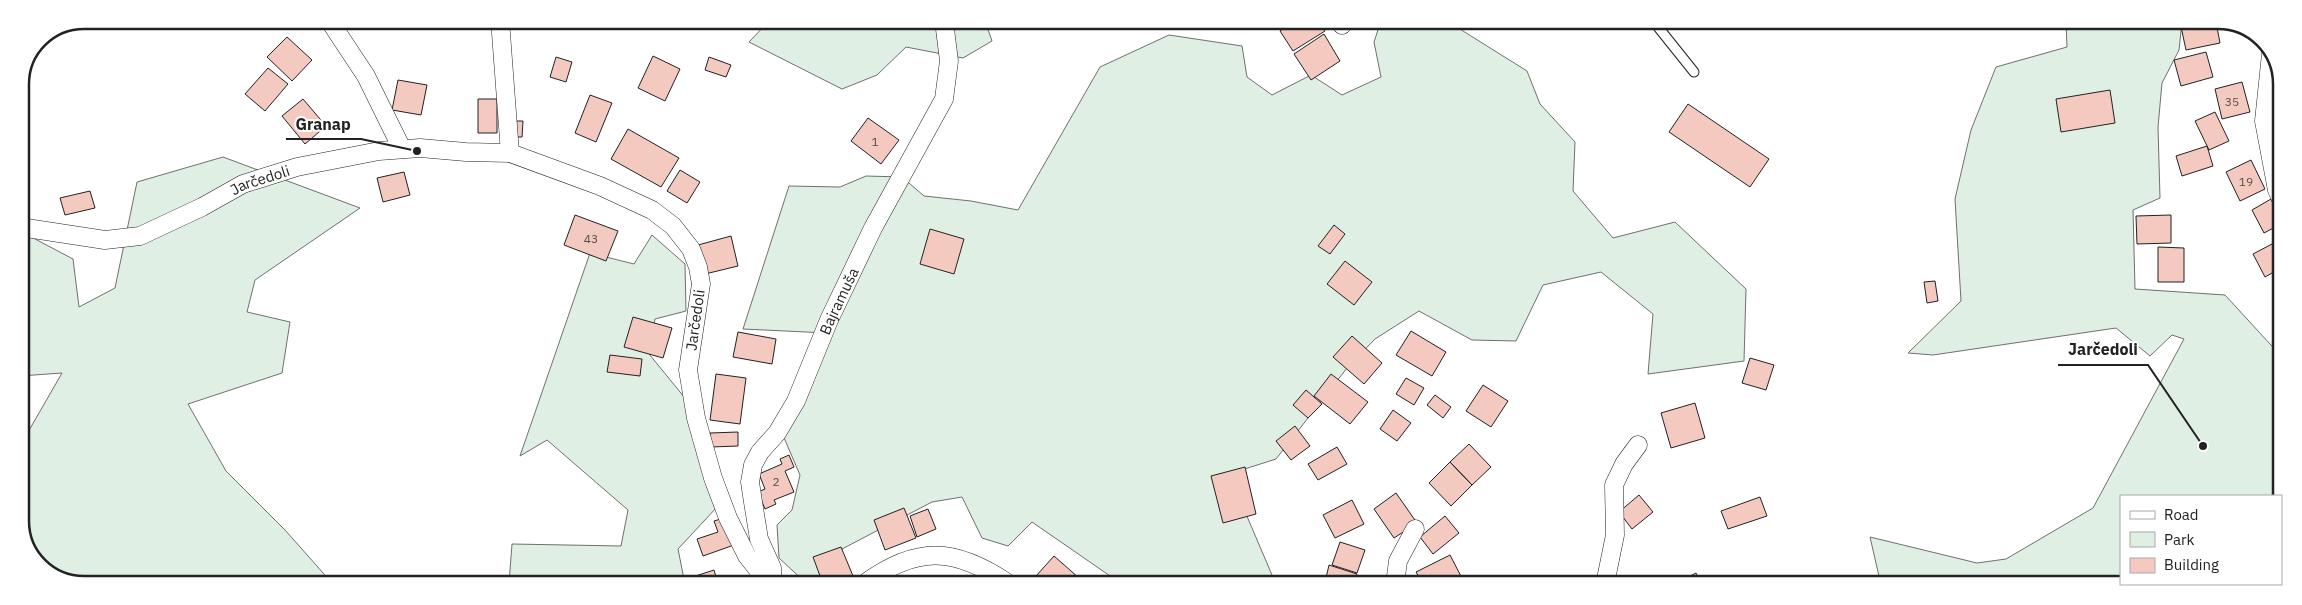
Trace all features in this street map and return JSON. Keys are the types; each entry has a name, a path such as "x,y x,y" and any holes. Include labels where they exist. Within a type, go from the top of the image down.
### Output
{"street":[{"path":"335,29 366,76 402,149"},
{"path":"501,29 510,153"},
{"name":"Bajramuša","path":"772,576 772,568 759,539 752,502 750,482 753,465 760,452 777,433 796,401 829,320 873,228 944,99 949,61 945,29"},
{"path":"2270,65 2264,120 2273,168"},
{"name":"Jarčedoli","path":"29,229 105,240 140,236 202,207 243,184 297,167 379,151 420,148 510,153 600,186 652,210 673,226 691,249 698,267 700,284 688,370 696,418 713,478 728,518 748,556 763,576"},
{"path":"1606,576 1614,535 1614,485 1624,464 1638,445"},
{"path":"1396,576 1398,561 1415,529"},
{"path":"875,576 886,568 909,559 935,555 960,558 993,576"}],"lane":[{"path":"1660,29 1694,72"}],"green space":[{"path":"761,29 988,29 992,41 963,58 906,47 877,75 842,89 749,42"},
{"path":"1378,29 1460,29 1527,71 1540,104 1575,142 1573,191 1613,238 1675,222 1746,289 1744,361 1648,374 1653,314 1601,272 1543,285 1516,341 1472,340 1419,311 1375,339 1347,368 1276,459 1229,474 1272,575 1270,576 1110,576 1032,522 1008,546 982,538 962,497 932,502 842,549 828,576 798,576 779,558 777,525 792,510 800,475 776,419 827,333 743,329 789,186 840,187 866,176 902,177 924,196 971,201 1018,210 1100,67 1169,35 1242,46 1247,77 1272,95 1311,75 1342,95 1381,77 1374,42"},
{"path":"2066,29 2181,29 2179,50 2162,83 2158,127 2160,198 2133,210 2135,289 2225,295 2273,347 2273,495 2120,495 2120,576 1879,576 1870,537 1977,563 2006,559 2093,508 2184,339 2172,335 2150,356 2116,328 1933,355 1908,353 1961,301 1955,199 1971,130 1996,67 2067,47"},
{"path":"223,157 360,208 255,280 247,312 290,322 282,373 188,404 226,471 285,530 326,576 73,575 56,569 47,563 33,542 29,525 29,430 62,373 29,375 29,236 73,259 79,307 115,288 137,182"},
{"path":"652,235 685,264 686,311 655,319 649,354 685,398 717,507 678,549 683,576 510,576 512,544 621,546 628,510 547,440 520,456 590,253 634,264"}],"building":[{"path":"1283,29 1324,29 1325,31 1293,51 1280,31"},
{"path":"2182,29 2217,29 2220,43 2186,50"},
{"path":"1324,34 1340,61 1311,80 1294,54"},
{"path":"287,37 312,60 292,81 267,57"},
{"path":"2206,52 2213,77 2181,86 2174,60"},
{"path":"653,56 680,69 665,101 638,88"},
{"path":"556,57 572,62 566,82 550,77"},
{"path":"709,57 731,65 726,77 705,70"},
{"path":"268,68 288,84 265,111 245,94"},
{"path":"398,80 427,85 421,115 392,110"},
{"path":"2242,82 2250,112 2222,119 2215,89"},
{"path":"2110,90 2115,123 2061,132 2056,99"},
{"path":"590,95 612,103 596,142 575,133"},
{"path":"303,99 326,126 305,144 282,116"},
{"path":"478,99 497,99 497,133 478,133"},
{"path":"1688,104 1769,159 1750,187 1669,132"},
{"path":"2215,112 2229,141 2209,150 2195,121"},
{"path":"868,118 899,140 881,164 851,141"},
{"path":"516,121 523,121 522,137 516,137"},
{"path":"628,129 679,158 661,187 611,159"},
{"path":"2207,146 2213,166 2182,176 2176,156"},
{"path":"2251,160 2265,189 2240,201 2226,172"},
{"path":"680,170 700,182 687,203 667,191"},
{"path":"404,172 410,195 383,202 377,178"},
{"path":"90,191 95,208 65,215 60,198"},
{"path":"2271,199 2273,203 2273,228 2264,233 2252,210"},
{"path":"575,215 618,231 606,261 564,245"},
{"path":"2171,215 2171,243 2137,244 2136,216"},
{"path":"1334,225 1345,234 1330,254 1318,246"},
{"path":"930,229 964,239 954,274 920,264"},
{"path":"731,236 738,266 705,274 698,245"},
{"path":"2272,244 2273,272 2265,277 2253,254"},
{"path":"2158,247 2184,248 2184,282 2158,282"},
{"path":"1345,261 1372,282 1354,305 1327,284"},
{"path":"1935,281 1938,301 1927,303 1924,282"},
{"path":"633,317 672,328 663,358 624,347"},
{"path":"1411,331 1446,352 1432,376 1396,355"},
{"path":"738,332 776,339 772,364 733,357"},
{"path":"1352,336 1382,363 1364,384 1333,357"},
{"path":"610,355 642,359 640,376 607,372"},
{"path":"1750,358 1774,365 1766,390 1742,383"},
{"path":"716,374 746,378 740,424 710,420"},
{"path":"1331,374 1368,402 1350,424 1314,396"},
{"path":"1406,378 1424,388 1414,405 1396,394"},
{"path":"1483,385 1508,401 1491,427 1466,411"},
{"path":"1306,390 1322,404 1308,418 1293,405"},
{"path":"1435,395 1451,407 1443,418 1427,405"},
{"path":"1695,403 1705,438 1671,448 1661,413"},
{"path":"1393,410 1411,423 1397,441 1380,429"},
{"path":"1295,426 1310,446 1291,460 1276,441"},
{"path":"738,432 738,446 711,447 710,433"},
{"path":"1469,444 1491,467 1472,485 1450,462"},
{"path":"1337,447 1347,464 1318,480 1308,464"},
{"path":"789,455 794,467 785,471 794,492 774,500 776,504 765,509 758,492 765,489 759,474 782,464 780,459"},
{"path":"1450,462 1472,485 1451,506 1429,483"},
{"path":"1245,467 1256,514 1223,523 1211,476"},
{"path":"1396,493 1417,523 1394,538 1374,509"},
{"path":"1639,495 1653,512 1632,529 1619,512"},
{"path":"1760,497 1767,516 1728,529 1721,511"},
{"path":"1352,500 1364,524 1335,538 1323,515"},
{"path":"904,508 916,538 885,550 874,520"},
{"path":"928,509 936,529 917,537 910,516"},
{"path":"1445,516 1459,533 1433,554 1420,537"},
{"path":"724,518 734,545 703,556 697,539 718,532 714,521"},
{"path":"1340,542 1365,550 1357,573 1332,565"},
{"path":"841,547 853,576 820,576 813,557"},
{"path":"1450,555 1461,576 1418,576 1416,572"},
{"path":"1054,556 1077,576 1036,576"},
{"path":"1329,565 1357,574 1356,576 1326,576"},
{"path":"714,570 716,576 695,576"}],"place":[{"name":"Granap","path":"417,151"},
{"name":"Jarčedoli","path":"2203,446"}]}
